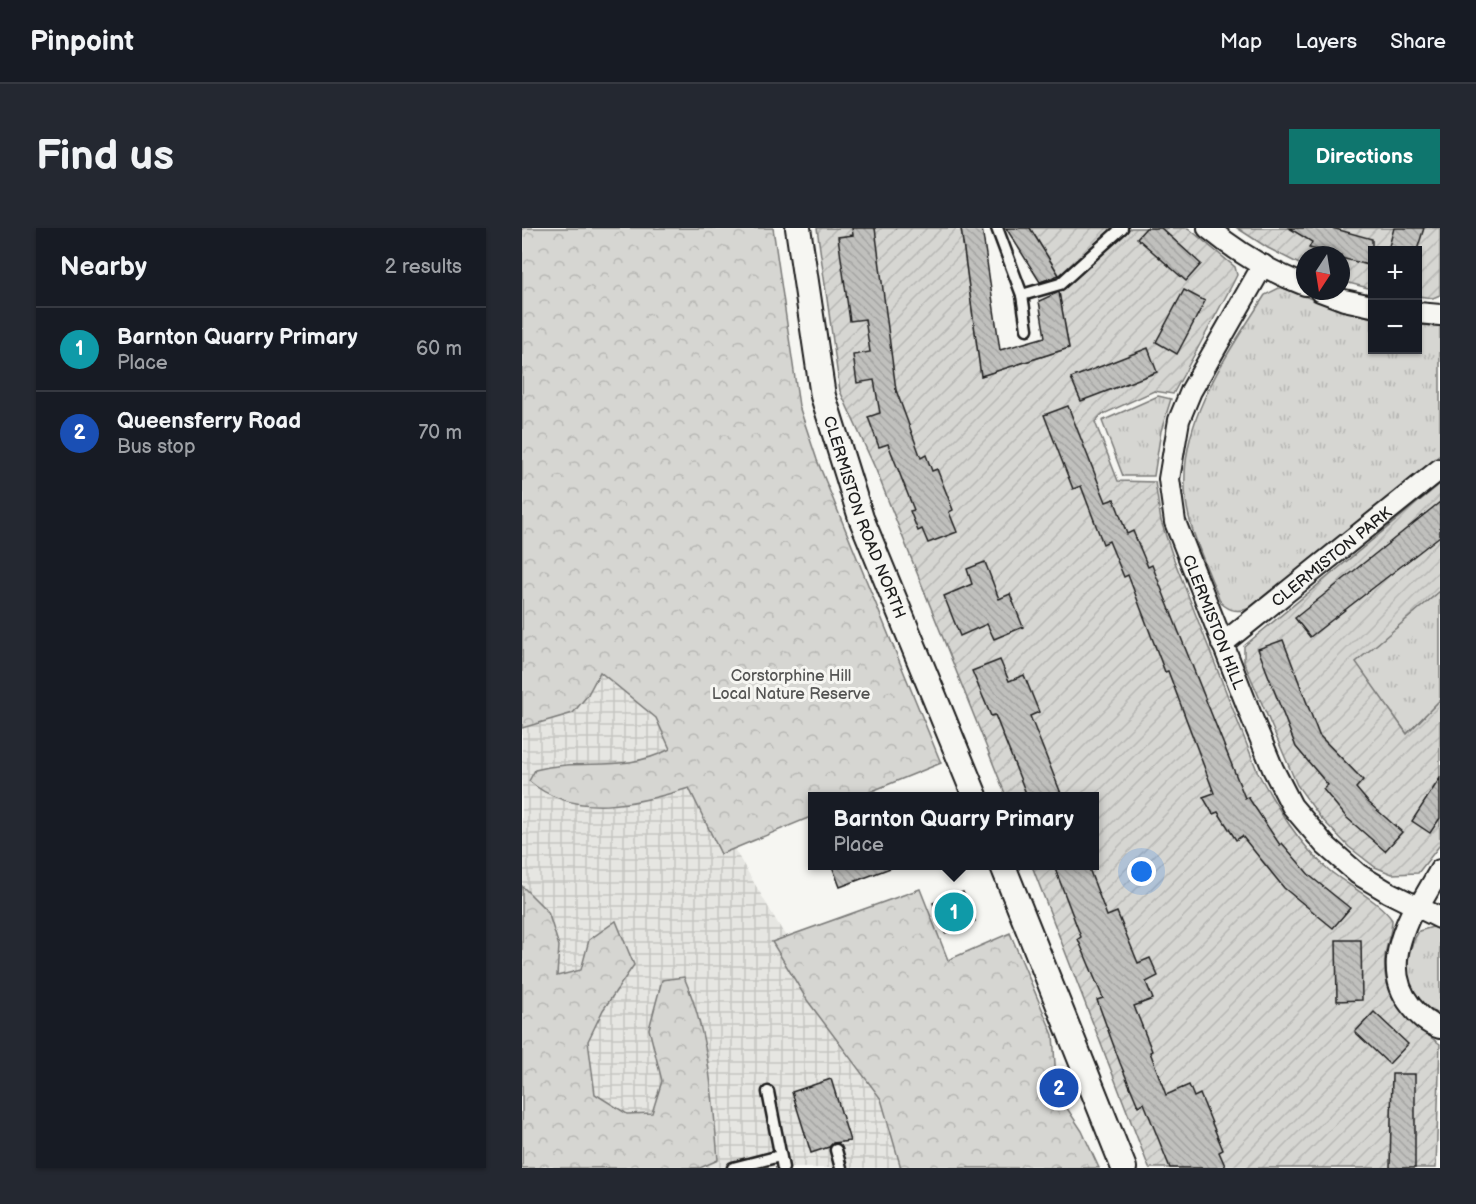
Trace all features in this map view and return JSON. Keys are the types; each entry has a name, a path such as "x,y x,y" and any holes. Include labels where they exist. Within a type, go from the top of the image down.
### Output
{"street":[{"name":"CLERMISTON ROAD NORTH","path":"798,228 823,396 861,518 973,792"},
{"path":"1208,228 1229,245 1296,281"},
{"name":"CLERMISTON HILL","path":"1263,265 1187,398 1179,420 1170,460 1169,479 1175,522 1273,769 1292,806 1325,844 1358,874 1440,918"},
{"path":"1344,300 1368,305"},
{"path":"1422,313 1440,315"},
{"name":"CLERMISTON PARK","path":"1222,644 1440,470"},
{"path":"1005,870 1124,1168"},
{"path":"1440,870 1416,907 1400,940 1396,974 1404,997 1418,1016 1440,1028"}],"lane":[{"path":"997,228 1022,295 1027,328"},
{"path":"1022,295 1060,284 1122,228"},
{"path":"768,1092 783,1168"},
{"path":"836,1149 841,1168"},
{"path":"733,1168 780,1156"}],"shaded area":[{"path":"660,643 733,847 783,932 888,1078 913,1168 600,1168 522,988 522,669"}],"green space":[{"name":"Corstorphine Hill Local Nature Reserve","path":"522,228 773,228 799,406 817,460 941,763 870,792 808,792 808,818 721,854 689,788 628,803 586,805 566,801 547,793 529,781 535,770 553,766 635,761 670,749 656,718 600,672 587,696 573,713 522,728"},
{"path":"817,228 961,228 981,376 1069,348 1059,293 1131,228 1188,228 1235,267 1237,275 1173,394 1154,391 1101,415 1095,422 1118,481 1155,482 1161,521 1173,557 1258,773 1273,799 1308,850 1330,871 1380,907 1392,920 1385,957 1385,972 1392,997 1408,1018 1440,1044 1436,1168 1149,1168 1034,870 1099,870 1099,792 1004,792 876,470 840,391"},
{"path":"1030,228 1113,228 1060,276"},
{"path":"1237,228 1440,228 1440,295 1433,298 1422,297 1422,246 1368,246 1368,288 1350,283 1350,246 1296,246 1296,262"},
{"path":"1281,287 1296,293 1296,300 1315,300 1368,317 1368,354 1422,354 1422,325 1440,326 1440,455 1251,608 1235,610 1221,603 1192,528 1185,486 1187,457 1193,428 1217,372 1265,295"},
{"path":"1158,396 1171,399 1161,431 1154,476 1123,476 1102,421"},
{"path":"1440,484 1440,591 1356,662 1407,734 1440,700 1440,845 1418,873 1392,874 1375,867 1349,847 1320,817 1297,785 1244,662 1244,646"},
{"path":"1440,591 1440,700 1407,734 1355,662"},
{"path":"522,886 548,912 559,946 557,976 581,970 589,940 616,921 634,965 603,1010 588,1041 595,1094 627,1114 652,1113 662,1081 649,1029 662,980 684,977 704,1044 712,1090 718,1160 700,1168 522,1168"},
{"path":"920,889 948,960 1010,933 1053,1035 1057,1093 1082,1131 1099,1168 901,1168 881,1099 807,1000 772,942"},
{"path":"1436,926 1440,928 1440,1015 1420,1002 1414,994 1410,986 1407,967 1411,948 1419,931"}],"building":[{"path":"852,228 875,228 896,390 921,458 926,455 932,471 937,469 953,510 949,512 957,532 928,543 922,529 918,531 910,511 914,510 888,444 879,447 868,417 880,413 874,380 857,383 853,355 870,352 865,319 850,321 838,237 853,235"},
{"path":"961,228 982,228 1000,350 1045,337 1039,301 1059,292 1069,348 981,376"},
{"path":"1006,228 1030,228 1059,275 1040,282"},
{"path":"1146,228 1161,228 1201,264 1186,281 1137,238"},
{"path":"1289,228 1332,228 1372,239 1372,246 1368,246 1368,265 1350,260 1350,246 1310,246 1312,242"},
{"path":"1394,228 1424,228 1418,246 1389,246"},
{"path":"1184,290 1205,301 1177,354 1156,342"},
{"path":"1148,348 1157,372 1081,401 1071,378"},
{"path":"1068,406 1106,502 1114,499 1127,534 1133,531 1148,567 1152,565 1245,798 1248,797 1280,845 1282,843 1310,876 1350,908 1333,928 1284,888 1242,836 1236,840 1218,812 1213,814 1203,797 1214,793 1168,671 1165,672 1128,575 1124,577 1109,541 1103,544 1081,486 1073,489 1044,415"},
{"path":"1440,502 1440,536 1310,637 1295,618"},
{"path":"985,562 999,599 1010,594 1023,627 994,639 987,624 960,636 944,596 972,584 967,569"},
{"path":"1283,640 1319,735 1363,780 1356,788 1368,802 1402,832 1385,851 1347,818 1323,789 1328,785 1296,747 1258,649"},
{"path":"1000,660 1009,681 1024,675 1039,712 1030,716 1060,792 1025,792 995,715 991,716 972,671"},
{"path":"1440,778 1440,818 1430,833 1412,821"},
{"path":"834,870 885,870 840,887"},
{"path":"1056,870 1090,870 1107,916 1117,912 1138,963 1150,958 1158,976 1146,982 1153,999 1134,1006 1152,1051 1150,1052 1166,1095 1189,1085 1194,1097 1200,1094 1223,1150 1219,1152 1226,1168 1170,1168 1144,1103 1138,1106 1120,1063 1097,1000 1103,998 1078,939 1081,937"},
{"path":"963,892 975,921 945,933 933,903"},
{"path":"1336,940 1361,940 1362,1000 1337,1001"},
{"path":"1374,1012 1408,1044 1389,1064 1355,1032"},
{"path":"1392,1074 1415,1074 1415,1168 1390,1168"},
{"path":"831,1079 850,1141 833,1143 829,1147 811,1153 792,1092"}],"place":[{"name":"Barnton Quarry Primary","path":"954,912"},
{"name":"Queensferry Road","path":"1059,1088"}]}
